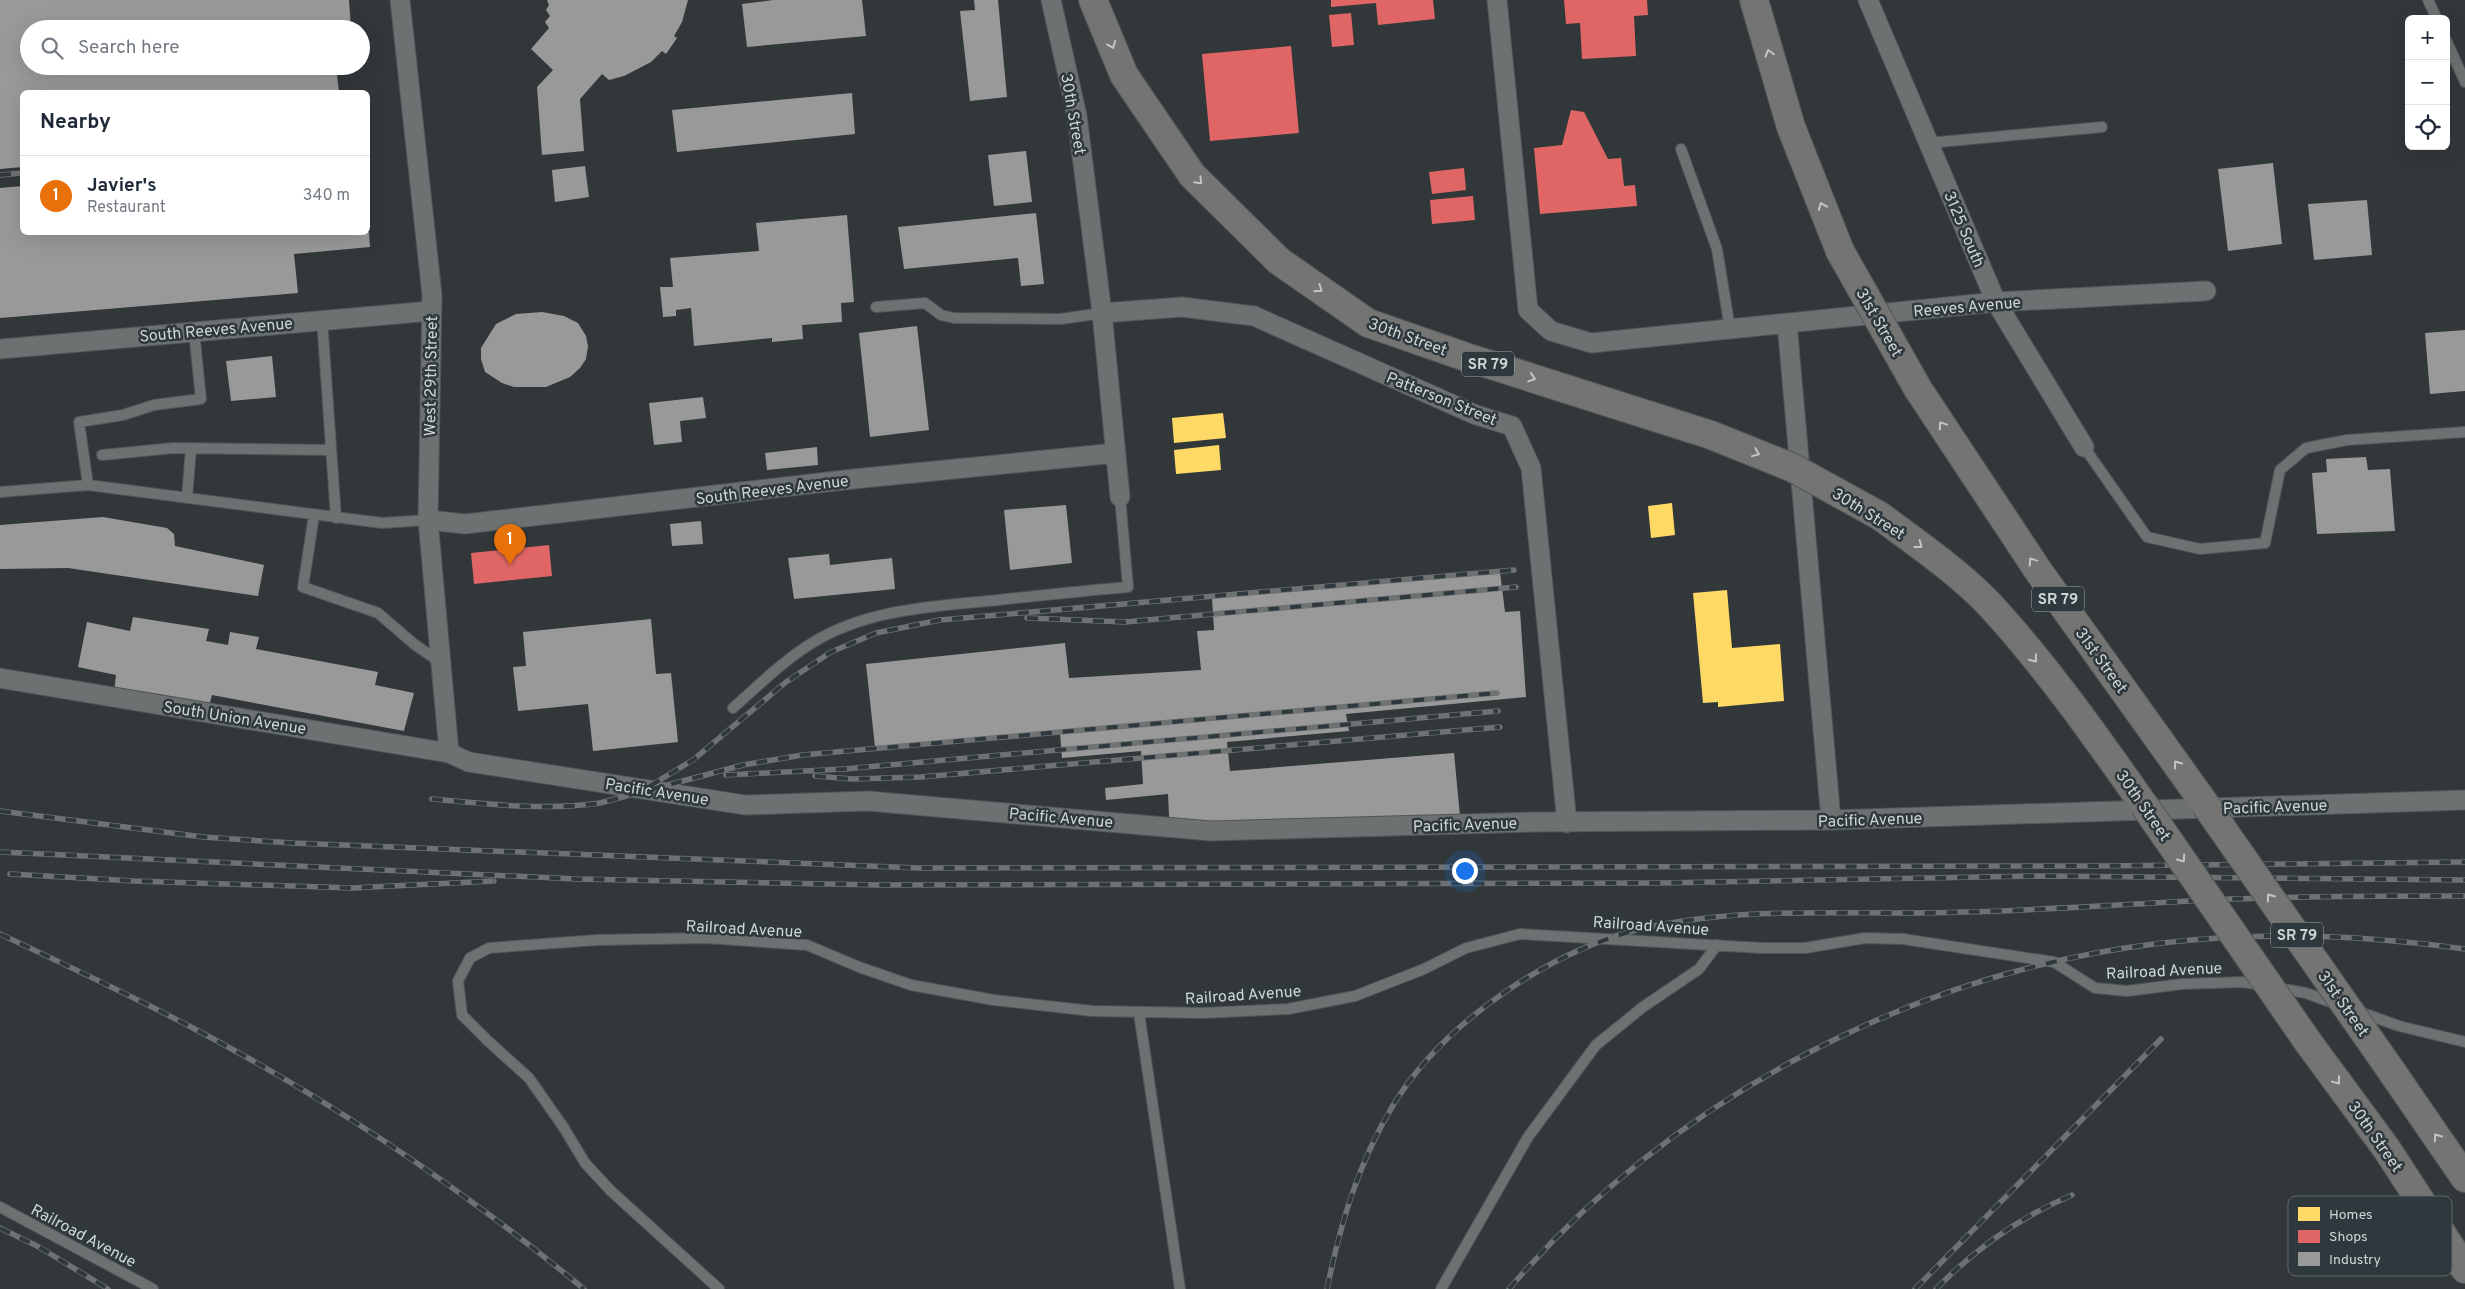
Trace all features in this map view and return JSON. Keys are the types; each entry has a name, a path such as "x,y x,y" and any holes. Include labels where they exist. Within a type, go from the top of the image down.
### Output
{"main road":[{"name":"30th Street","path":"1093,0 1124,75 1192,175 1279,261 1368,323 1466,357 1711,435 1793,468 1880,516 1924,548 1989,604 2090,729 2308,1042 2386,1148 2417,1196"},
{"name":"31st Street","path":"1754,0 1791,127 1840,252 1918,389 2040,572 2205,804 2465,1178"},
{"name":"30th Street","path":"2452,1249 2465,1269"}],"street":[{"name":"West 29th Street","path":"400,0 432,296 428,520 449,753"},
{"name":"30th Street","path":"1051,0 1077,116 1102,313 1120,497"},
{"name":"Reeves Avenue","path":"1497,0 1528,310 1552,332 1591,344 1996,302 2206,291"},
{"name":"3125 South","path":"1868,0 1996,302 2084,447"},
{"name":"Patterson Street","path":"1102,313 1182,308 1254,316 1476,415 1512,426 1531,468 1567,823"},
{"name":"South Reeves Avenue","path":"0,349 322,319 431,311"},
{"path":"1787,323 1831,820"},
{"name":"South Reeves Avenue","path":"428,520 465,524 853,479 1116,453"},
{"name":"South Union Avenue","path":"0,678 449,753 469,762"},
{"name":"Pacific Avenue","path":"469,762 745,805 868,801 1211,831 1567,823 1831,820 2465,800"}],"lane":[{"path":"2428,0 2435,15"},
{"path":"2450,49 2465,82"},
{"path":"1928,143 2102,127"},
{"path":"1681,149 1718,249 1730,329"},
{"path":"876,307 925,303 941,315 954,318 1060,319 1102,313"},
{"path":"322,319 336,518"},
{"path":"88,485 79,422 123,415 154,405 201,399 194,331"},
{"path":"2084,447 2147,537 2200,549 2265,543 2280,470 2306,448 2347,440 2465,432"},
{"path":"102,455 191,448 331,450"},
{"path":"186,498 191,448"},
{"path":"0,492 88,485 382,523 428,520"},
{"path":"734,708 774,671 806,647 834,631 875,616 918,608 1128,587 1120,497"},
{"path":"314,515 303,587 378,613 414,644 441,663"},
{"name":"Railroad Avenue","path":"719,1289 604,1184 585,1163 564,1128 529,1078 486,1040 462,1015 458,981 470,958 489,948 597,940 706,938 807,945 859,967 910,985 994,1000 1139,1013 1288,1009 1355,996 1424,969 1466,948 1520,934 1762,948 1805,948 1866,938 1903,939 2054,962 2095,988 2127,991 2182,984 2244,982 2306,993 2399,1026 2465,1042"},
{"path":"1441,1289 1528,1137 1596,1045 1642,1007 1699,969 1717,945"},
{"path":"1139,1013 1180,1289"},
{"name":"Railroad Avenue","path":"0,1207 153,1289"}],"building: Homes":[{"path":"1223,413 1226,438 1174,443 1172,418"},
{"path":"1219,445 1221,470 1176,474 1174,450"},
{"path":"1672,503 1675,535 1651,538 1648,506"},
{"path":"1727,590 1732,648 1780,644 1784,701 1718,707 1718,702 1703,703 1693,593"}],"building: Shops":[{"path":"1331,0 1433,0 1435,19 1378,25 1376,3 1331,7"},
{"path":"1564,0 1647,0 1648,15 1634,16 1636,56 1582,59 1580,23 1566,24"},
{"path":"1351,13 1354,45 1332,47 1329,15"},
{"path":"1291,46 1299,133 1210,141 1202,54"},
{"path":"1571,110 1584,112 1608,159 1621,158 1624,186 1635,185 1637,206 1540,214 1534,148 1562,145"},
{"path":"1464,168 1466,190 1432,194 1429,172"},
{"path":"1473,196 1475,220 1432,224 1430,200"},
{"path":"549,545 552,576 474,584 471,553"}],"building: Industry":[{"path":"0,0 349,0 350,20 20,20 20,75 337,75 339,90 20,90 20,167 0,169"},
{"path":"547,0 688,0 682,22 674,36 677,38 666,54 662,51 651,62 624,76 609,80 602,74 580,99 584,151 542,155 537,87 553,70 531,49 549,28 545,22 550,16 546,10 549,5"},
{"path":"773,0 862,0 866,36 747,47 742,4"},
{"path":"974,0 998,0 1007,97 970,101 960,11 975,10"},
{"path":"852,93 855,134 677,152 672,110"},
{"path":"1026,151 1032,202 994,206 988,155"},
{"path":"2273,163 2282,244 2228,251 2218,169"},
{"path":"585,166 589,197 555,202 552,170"},
{"path":"20,186 20,235 369,235 370,247 294,254 298,293 0,318 0,188"},
{"path":"2367,200 2372,255 2314,260 2308,204"},
{"path":"1036,213 1044,284 1021,286 1018,258 904,269 898,227"},
{"path":"847,215 854,302 841,303 842,322 802,325 803,339 772,342 772,338 694,346 691,308 676,310 676,316 663,317 660,287 673,287 670,258 759,251 756,223"},
{"path":"542,312 564,316 578,323 586,336 588,346 586,359 580,368 570,377 546,387 514,387 502,383 485,372 481,359 481,348 496,324 516,314"},
{"path":"917,326 929,430 870,437 859,333"},
{"path":"2465,330 2465,391 2430,394 2425,333"},
{"path":"272,356 276,397 231,401 226,361"},
{"path":"703,397 706,418 680,421 682,442 654,445 649,403"},
{"path":"817,447 818,465 767,470 765,453"},
{"path":"2366,457 2368,470 2390,469 2395,531 2317,534 2312,473 2327,472 2326,459"},
{"path":"1066,505 1072,563 1010,570 1004,510"},
{"path":"103,517 167,528 174,534 175,546 264,565 258,596 68,568 0,569 0,525"},
{"path":"701,521 703,544 672,546 670,524"},
{"path":"829,554 830,565 892,558 895,589 794,599 788,558"},
{"path":"1500,572 1505,612 1520,611 1526,697 1346,714 1349,731 1227,742 1230,771 1454,753 1460,816 1170,837 1168,794 1106,800 1105,788 1143,784 1141,751 1062,758 1060,733 875,747 866,664 1065,643 1069,678 1201,670 1197,631 1214,630 1212,598"},
{"path":"133,617 209,629 206,641 228,645 230,632 259,637 256,649 378,672 375,685 414,693 404,731 212,695 208,710 114,693 116,675 78,667 87,622 130,631"},
{"path":"651,619 656,674 671,673 678,742 593,751 588,704 518,711 513,667 526,666 523,632"}],"railway":[{"path":"0,175 20,173"},
{"path":"650,786 693,760 786,682 831,652 876,633 940,620 1514,570"},
{"path":"1027,618 1125,622 1516,587"},
{"path":"432,799 537,807 600,803 743,765 802,755 1497,693"},
{"path":"726,775 844,769 1498,711"},
{"path":"815,776 852,779 921,777 1500,727"},
{"path":"0,811 203,837 293,843 919,868 2096,866 2465,862"},
{"path":"0,852 576,879 881,885 1661,883 2039,876 2465,880"},
{"path":"10,874 134,881 352,888 494,881"},
{"path":"1327,1289 1344,1218 1369,1150 1392,1107 1414,1076 1440,1046 1470,1018 1504,993 1539,971 1576,952 1612,937 1649,927 1688,920 1766,914 2030,910 2260,898 2465,896"},
{"path":"0,934 96,979 243,1055 345,1116 443,1181 584,1289"},
{"path":"1509,1289 1574,1220 1645,1158 1722,1103 1804,1055 1889,1015 1978,982 2069,958 2200,939 2314,936 2390,940 2465,949"},
{"path":"1915,1289 2161,1039"},
{"path":"1936,1289 1982,1247 1999,1235 2034,1213 2072,1195"},
{"path":"0,1228 39,1247 108,1289"}],"place":[{"name":"Javier's","path":"510,565"}]}
